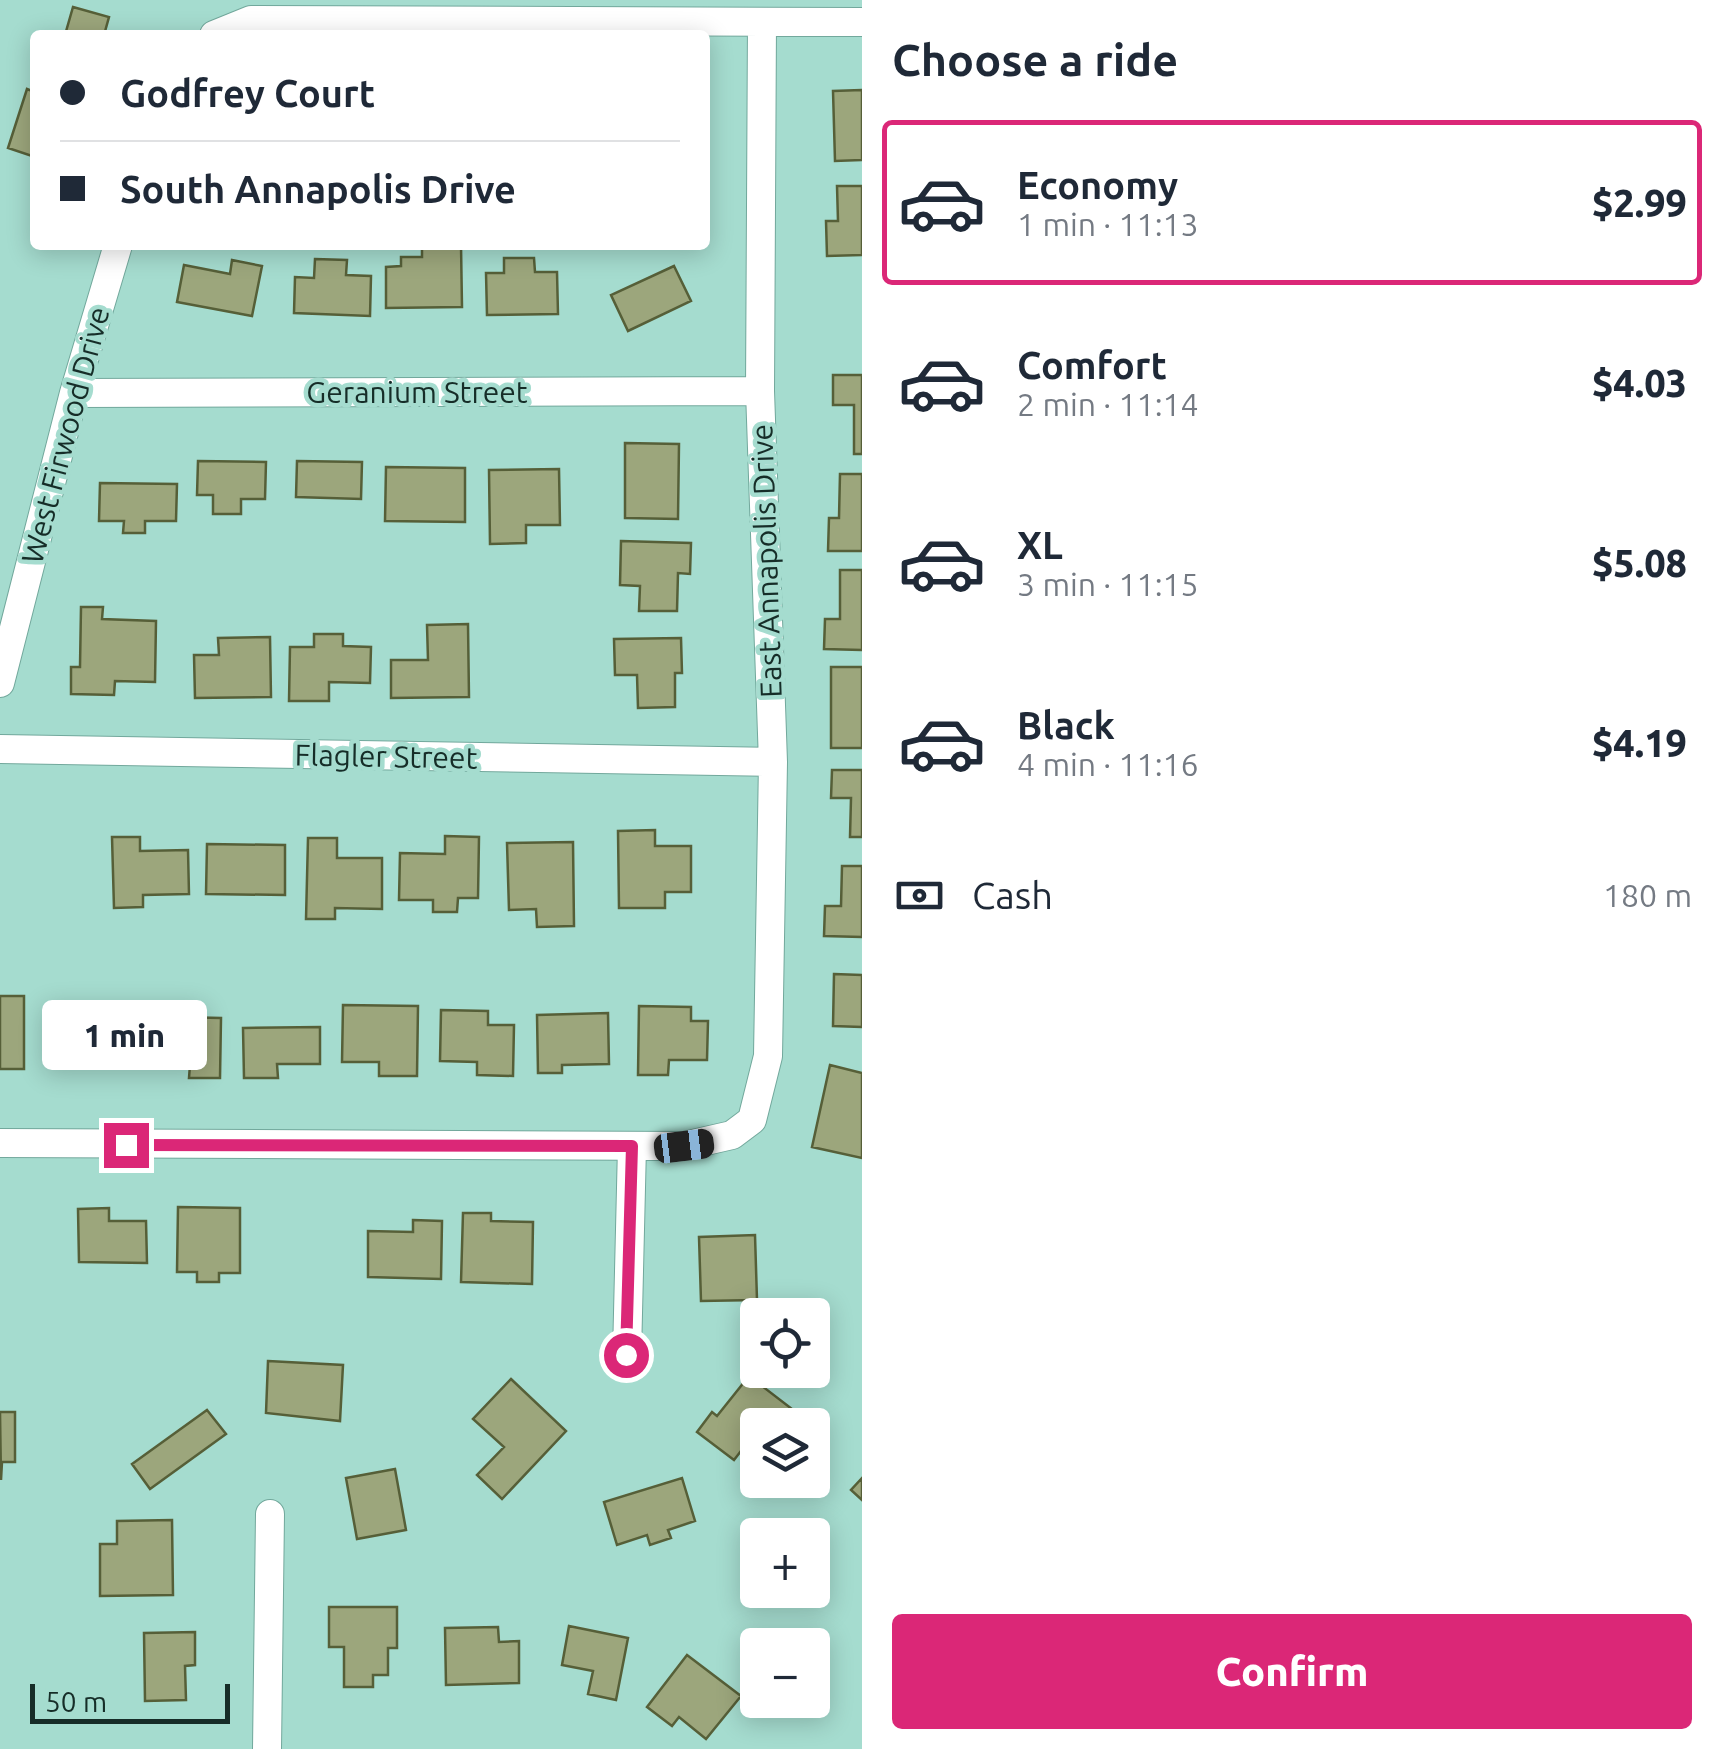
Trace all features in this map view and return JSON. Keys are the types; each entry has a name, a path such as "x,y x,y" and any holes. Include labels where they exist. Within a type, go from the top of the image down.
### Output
{"street":[{"path":"226,30 251,20 862,22"},
{"name":"East Annapolis Drive","path":"632,1146 684,1146 732,1135 752,1120 768,1056 773,762 760,391 762,22"},
{"name":"West Firwood Drive","path":"0,683 74,393 117,250"},
{"name":"Geranium Street","path":"74,393 760,391"},
{"name":"Flagler Street","path":"0,749 773,762"},
{"path":"0,1144 632,1146 626,1355"},
{"path":"266,1749 270,1514"}],"building":[{"path":"73,7 109,17 105,30 66,30"},
{"path":"27,89 30,155 8,148"},
{"path":"862,90 862,160 835,161 833,91"},
{"path":"837,186 862,186 862,255 827,256 826,221 838,221"},
{"path":"422,250 461,250 462,307 386,308 386,267 401,266 401,257 422,257"},
{"path":"504,258 534,258 535,272 557,272 558,314 487,315 486,273 504,273"},
{"path":"315,259 347,260 346,275 371,276 370,316 294,313 295,277 314,278"},
{"path":"232,260 262,266 252,316 177,302 184,265 230,274"},
{"path":"674,266 691,301 628,331 611,295"},
{"path":"833,375 862,375 862,454 854,454 854,405 833,405"},
{"path":"625,443 679,444 678,519 625,518"},
{"path":"198,461 266,462 265,499 241,499 241,514 213,514 213,495 197,495"},
{"path":"297,461 362,462 361,499 296,497"},
{"path":"386,467 465,468 465,522 385,521"},
{"path":"559,469 560,525 526,525 526,543 490,544 489,470"},
{"path":"840,474 862,474 862,551 828,551 829,518 839,518"},
{"path":"100,483 177,484 176,521 145,521 145,533 123,533 124,521 99,521"},
{"path":"621,541 691,543 690,574 678,573 677,611 639,611 640,586 620,585"},
{"path":"840,570 862,570 862,650 824,649 825,619 840,619"},
{"path":"81,607 103,607 102,619 156,621 155,682 115,681 114,695 71,694 71,667 80,667"},
{"path":"468,624 469,697 391,698 391,660 428,660 427,625"},
{"path":"314,634 343,634 343,646 371,647 370,683 329,682 329,701 289,701 290,647 314,647"},
{"path":"270,637 271,697 195,698 194,655 219,655 218,638"},
{"path":"681,638 682,673 675,673 675,707 638,708 637,675 615,675 614,639"},
{"path":"831,667 862,667 862,748 831,748"},
{"path":"832,770 862,770 862,837 850,837 851,798 831,798"},
{"path":"655,830 655,846 691,846 691,892 665,892 665,908 619,908 618,831"},
{"path":"445,836 479,837 478,898 458,898 457,912 433,912 433,900 399,900 400,853 445,854"},
{"path":"112,837 140,837 140,851 188,850 189,894 143,895 143,907 114,908"},
{"path":"308,838 337,838 337,858 382,858 382,909 335,908 335,919 306,919"},
{"path":"573,842 574,926 537,927 536,909 509,910 507,843"},
{"path":"207,844 285,845 285,895 206,894"},
{"path":"842,866 862,866 862,937 824,936 825,906 841,906"},
{"path":"834,974 862,975 862,1027 833,1026"},
{"path":"0,996 24,996 24,1069 0,1069"},
{"path":"343,1005 418,1006 417,1076 379,1076 379,1062 342,1062"},
{"path":"639,1006 691,1007 691,1021 708,1021 707,1060 669,1060 668,1075 638,1075"},
{"path":"441,1010 488,1011 488,1025 514,1025 513,1076 477,1075 477,1062 440,1061"},
{"path":"608,1013 609,1064 562,1065 562,1073 538,1073 537,1015"},
{"path":"176,1017 221,1018 220,1078 189,1078 190,1065 147,1064 147,1027 176,1027"},
{"path":"320,1027 320,1064 277,1064 278,1078 244,1078 243,1028"},
{"path":"830,1065 862,1073 862,1158 812,1147"},
{"path":"178,1207 240,1208 240,1273 219,1273 219,1282 197,1282 197,1272 177,1272"},
{"path":"109,1208 109,1221 146,1221 147,1263 79,1262 78,1209"},
{"path":"463,1213 491,1213 491,1221 533,1222 532,1284 461,1282"},
{"path":"413,1220 442,1221 441,1279 368,1277 368,1231 413,1232"},
{"path":"755,1235 757,1298 701,1301 699,1237"},
{"path":"268,1361 343,1365 340,1421 266,1413"},
{"path":"511,1379 566,1431 502,1499 477,1475 504,1447 473,1419"},
{"path":"740,1387 765,1388 791,1408 740,1408 740,1452 734,1460 697,1432 712,1412 717,1416"},
{"path":"207,1410 226,1434 150,1489 132,1464"},
{"path":"0,1412 15,1412 15,1462 2,1462 1,1480"},
{"path":"395,1469 406,1530 357,1539 346,1478"},
{"path":"682,1478 695,1521 668,1530 671,1538 650,1545 647,1535 617,1545 604,1502"},
{"path":"862,1478 862,1500 851,1490"},
{"path":"172,1520 173,1595 100,1596 100,1544 117,1544 117,1521"},
{"path":"329,1607 397,1607 397,1648 388,1648 388,1675 373,1675 373,1687 344,1687 344,1647 329,1647"},
{"path":"569,1626 628,1638 616,1700 588,1694 593,1671 562,1665"},
{"path":"498,1627 499,1642 519,1641 519,1683 446,1685 445,1628"},
{"path":"195,1632 195,1665 185,1666 186,1700 145,1701 144,1633"},
{"path":"687,1655 740,1695 706,1739 679,1717 672,1726 647,1707"}],"route":[{"path":"126,1145 632,1146 626,1355"}]}
